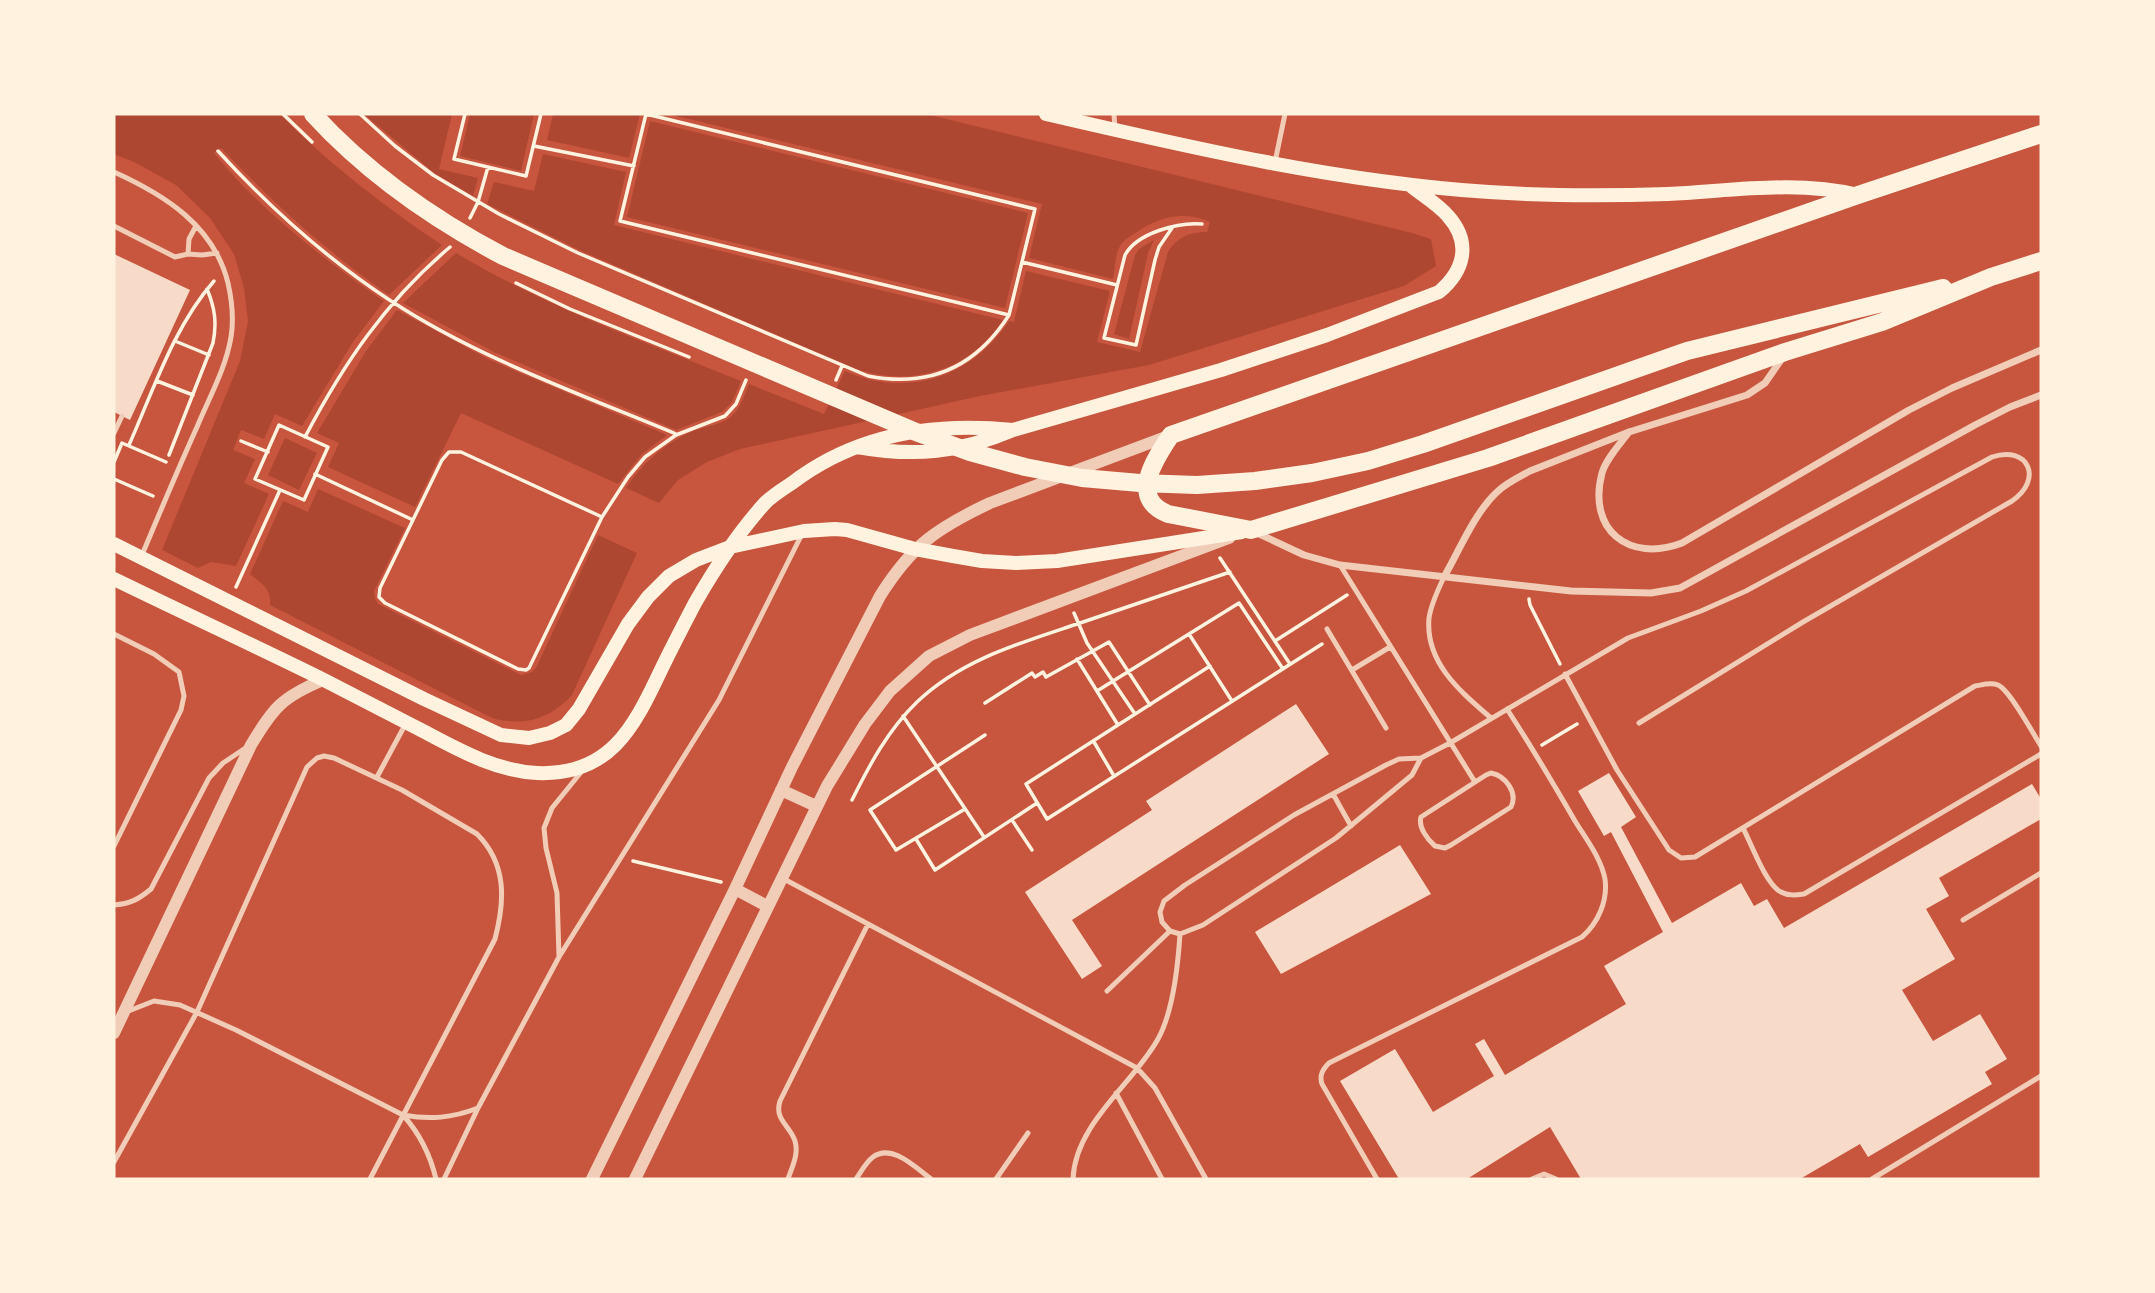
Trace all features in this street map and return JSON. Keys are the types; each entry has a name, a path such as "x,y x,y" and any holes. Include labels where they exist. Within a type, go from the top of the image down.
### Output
{"main road":[{"path":"313,114 348,149 407,197 503,256 916,432 970,452 1082,478 1140,484 1197,485 1255,481 1368,461 1687,351 1991,277"},
{"path":"1054,115 1275,164 1409,184 1489,192 1615,195 1787,186 1858,195"},
{"path":"1251,530 1168,514 1152,505 1147,491 1149,480 1155,460 1171,435 1858,195 2041,134"},
{"path":"856,447 908,453 962,448 1013,430 1221,370 1327,335 1439,292 1451,283 1459,270 1463,256 1462,241 1457,227 1447,214 1409,184"},
{"path":"114,544 501,735 529,738 550,733 566,725 579,709 628,624 648,597 670,576 696,560 730,547 804,531 847,530 915,549 982,561 1030,562 1057,561 1251,530 1488,458 1785,352 1882,322 1991,277 2041,261"},
{"path":"114,579 323,680 471,756 500,767 534,773 560,773 585,767 605,755 640,715 697,600 730,547 767,501 818,464 880,438 932,428 1013,430"}],"street":[{"path":"1629,432 1603,471 1600,509 1606,528 1623,542 1645,549 1665,549 1682,543 1909,410 1952,388 2041,350"},
{"path":"1444,577 1473,524 1496,492 1530,471 1629,432 1747,395 1757,390 1772,374 1785,352"},
{"path":"635,1179 766,906 841,760 890,691 929,656 970,635 1251,530 1304,555 1340,565 1572,591 1628,594 1680,588 1975,425 2041,395"},
{"path":"592,1179 736,888 781,790 880,596 897,569 915,549 936,532 990,503 1171,435"},
{"path":"114,1034 251,745 267,718 284,700 323,680"},
{"path":"781,790 816,806"},
{"path":"736,888 766,906"}],"lane":[{"path":"1114,114 1115,130"},
{"path":"1275,164 1285,114"},
{"path":"114,172 160,195 186,214 209,239 225,269 232,302 232,336 225,358 140,557"},
{"path":"114,226 172,256 217,253"},
{"path":"188,254 189,239 196,226"},
{"path":"114,433 122,416"},
{"path":"1421,758 1412,775 1352,826 1203,925 1180,934 1170,931 1162,922 1160,912 1164,901 1185,885 1294,815 1333,794 1399,759 1421,758 1628,638 1701,611 1745,591 1992,457 2003,453 2016,455 2025,462 2030,472 2029,483 2023,494 1803,621 1639,723"},
{"path":"444,1179 478,1108 559,957 719,701 804,531"},
{"path":"1340,565 1475,782"},
{"path":"1444,577 1434,599 1429,620 1436,659 1455,686 1490,718"},
{"path":"1327,629 1386,727"},
{"path":"114,634 154,654 179,672 184,696 180,710 114,845"},
{"path":"1352,670 1390,646"},
{"path":"1564,674 1617,770 1669,850 1681,858 1695,857 1975,686 1998,685 2007,693 2041,747"},
{"path":"1377,1179 1322,1084 1321,1073 1329,1063 1582,937 1592,929 1600,915 1605,880 1599,862 1507,709"},
{"path":"377,778 406,723"},
{"path":"114,905 139,900 151,889 209,778 223,763 251,745"},
{"path":"1743,828 1772,884 1781,893 1804,894 2041,754"},
{"path":"114,1162 197,1012 311,762 324,756 377,778 477,834 494,857 501,881 503,900 495,939 370,1179"},
{"path":"559,957 557,892 544,828 552,808 585,767"},
{"path":"1491,773 1500,775 1513,794 1511,807 1446,848 1435,846 1421,828 1421,817 1475,782 1491,773"},
{"path":"1333,794 1352,826"},
{"path":"1963,920 2041,873"},
{"path":"781,877 1137,1068 1155,1088 1206,1179"},
{"path":"788,1179 797,1149 792,1134 779,1115 780,1101 869,924"},
{"path":"1107,990 1170,931"},
{"path":"1073,1179 1081,1145 1158,1038 1176,974 1180,934"},
{"path":"124,1013 154,1001 180,1005 403,1115 436,1119 478,1108"},
{"path":"1872,1179 2041,1076"},
{"path":"1116,1093 1162,1179"},
{"path":"403,1115 424,1145 436,1179"},
{"path":"996,1179 1028,1133"},
{"path":"856,1179 875,1155 887,1152 898,1156 931,1179"},
{"path":"1532,1179 1544,1174 1556,1179"}],"path":[{"path":"360,114 395,146 433,175 478,202 578,253 868,376 900,380 937,375 954,368 986,346 1009,315 1035,209 646,114 620,221 1009,315"},
{"path":"465,114 454,159 526,176 541,114"},
{"path":"534,146 634,166"},
{"path":"218,151 300,232 393,302 492,356 676,435"},
{"path":"466,226 478,202 488,167"},
{"path":"1172,228 1159,247 1155,260 1136,345 1104,338 1125,255 1132,244 1144,237 1172,228 1182,225 1202,224"},
{"path":"305,437 351,358 393,302 450,247"},
{"path":"1022,262 1117,285"},
{"path":"129,446 188,315 225,269"},
{"path":"162,473 209,355 215,332 215,310 207,289"},
{"path":"175,341 209,355"},
{"path":"603,517 455,451 449,452 442,460 380,588 381,601 518,669 526,670 532,666 603,517 628,477 645,457 676,435 724,416 736,404 746,380"},
{"path":"157,381 193,395"},
{"path":"279,425 328,447 304,500 256,479 268,452 279,425"},
{"path":"241,441 268,452"},
{"path":"114,462 122,443 166,462"},
{"path":"315,474 413,520"},
{"path":"114,479 153,496 148,507"},
{"path":"229,602 280,490"},
{"path":"1212,545 1290,664"},
{"path":"852,800 883,742 903,716 937,685 978,660 1230,572"},
{"path":"1528,586 1530,606 1564,674"},
{"path":"1275,640 1355,590"},
{"path":"1068,598 1093,651 1135,714"},
{"path":"1097,691 1239,603 1283,669"},
{"path":"1189,634 1232,701"},
{"path":"1210,666 1026,784 1047,819 1332,637"},
{"path":"985,703 1032,673 1035,677 1043,672 1046,677 1109,642 1150,705"},
{"path":"1077,659 1118,725"},
{"path":"903,716 984,837"},
{"path":"1534,750 1588,718"},
{"path":"965,809 896,850 870,810 985,735"},
{"path":"1094,741 1114,776"},
{"path":"915,839 935,870 1037,803"},
{"path":"1012,819 1032,850"},
{"path":"620,858 736,888"}],"shaded area":[{"path":"114,114 279,114 357,183 442,245 389,295 301,226 221,148 214,153 272,214 338,268 384,301 353,342 302,426 275,414 264,439 241,430 233,450 255,459 244,483 269,494 236,566 211,562 198,568 162,550 240,361 248,321 244,288 234,254 210,218 176,185 114,154"},
{"path":"364,114 452,114 439,169 478,178 473,196 434,173"},
{"path":"470,114 534,114 521,171 460,156"},
{"path":"553,114 640,114 629,158 547,140"},
{"path":"668,114 926,114 1412,233 1431,239 1436,266 1404,286 1149,365 980,396 740,449 707,462 678,480 659,503 626,488 639,470 664,448 693,431 730,418 739,407 749,384 824,414 845,371 892,383 915,382 957,369 977,356 1009,321 1014,322 1026,271 1110,291 1097,342 1140,352 1168,252 1184,236 1207,232 1210,222 1182,216 1164,219 1146,227 1120,246 1113,279 1029,258 1042,204"},
{"path":"650,121 1028,213 1005,308 627,217"},
{"path":"543,154 626,172 614,225 1003,320 990,337 974,351 938,370 919,375 898,376 856,369 579,250 487,204 494,182 534,191"},
{"path":"1154,240 1148,253 1129,339 1114,334 1135,255 1139,249"},
{"path":"456,253 560,307 741,381 732,402 722,412 676,430 494,352 403,303"},
{"path":"397,310 490,360 667,435 642,454 618,484 461,413 415,507 328,467 339,443 317,433 366,351"},
{"path":"285,438 317,453 299,490 268,475"},
{"path":"318,489 405,528 374,591 378,604 521,675 536,668 598,535 637,553 572,695 555,710 536,719 515,722 492,718 270,605 267,591 250,574 283,501 308,512"}],"building":[{"path":"114,254 190,290 130,420 114,412"},
{"path":"1296,704 1329,754 1072,920 1102,966 1082,979 1025,892 1152,810 1146,801"},
{"path":"1609,773 1636,817 1621,827 1672,923 1741,883 1754,906 1767,899 1784,928 2032,784 2041,799 2041,819 1939,878 1949,896 1926,909 1955,959 1902,990 1933,1041 1980,1014 2007,1059 1985,1072 1992,1084 1868,1157 1860,1144 1800,1179 1581,1179 1550,1127 1467,1179 1399,1179 1340,1081 1395,1049 1433,1112 1494,1076 1475,1044 1484,1039 1505,1075 1626,1004 1604,966 1663,932 1611,832 1604,836 1578,791"},
{"path":"1400,845 1431,894 1281,974 1255,932"}]}
